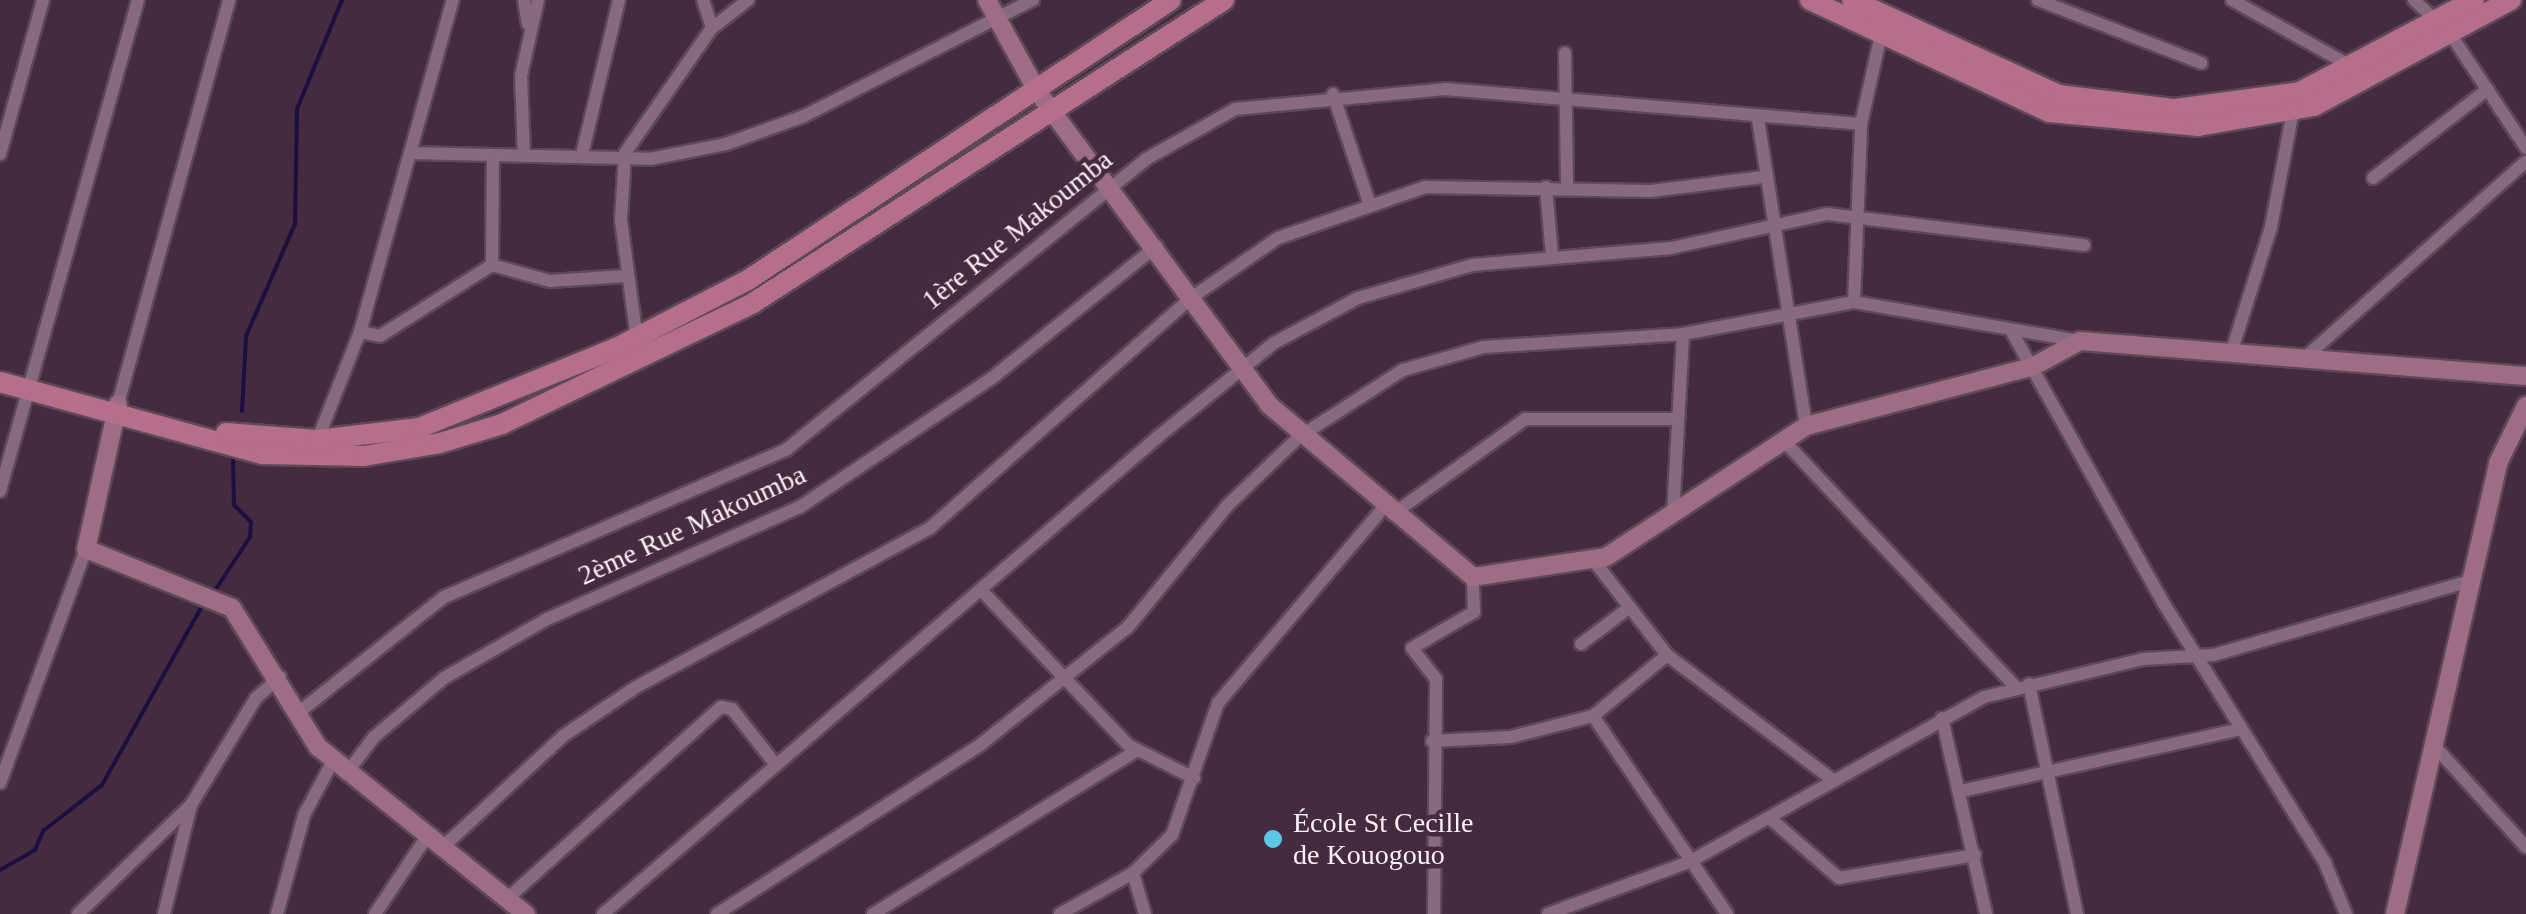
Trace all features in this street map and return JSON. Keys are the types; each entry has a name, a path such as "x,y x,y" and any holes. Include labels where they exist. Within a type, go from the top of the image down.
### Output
{"main road":[{"path":"639,347 748,280 1171,0"},
{"path":"0,372 30,385 117,408 314,449 418,428 753,302 1224,0"},
{"path":"1810,0 2012,78 2122,106 2256,100 2354,68 2511,0"},
{"path":"1852,0 1883,27 2050,112 2198,126 2293,111 2444,28 2474,0"},
{"path":"0,382 30,385"}],"street":[{"path":"0,154 43,0"},
{"path":"0,491 138,0"},
{"path":"0,783 86,549 117,408 229,0"},
{"path":"314,449 360,332 453,0"},
{"path":"524,0 529,32 524,156"},
{"path":"529,32 538,0"},
{"path":"583,150 619,0"},
{"path":"703,0 712,28"},
{"path":"639,347 626,276 625,153 712,28 748,0"},
{"path":"987,0 1037,91 1114,186 1242,370 1299,437 1473,577 1594,561 1806,426 2034,366 2080,341"},
{"path":"410,153 493,158 583,150 678,156 804,116 1033,0"},
{"path":"2038,0 2201,63"},
{"path":"2232,0 2354,68"},
{"path":"2414,0 2444,28 2526,148"},
{"path":"1854,302 1861,124 1883,27"},
{"path":"1565,53 1567,187"},
{"path":"2373,178 2488,89"},
{"path":"1333,94 1369,202"},
{"name":"1ère Rue Makoumba","path":"298,712 444,597 787,449 1114,186 1235,109 1333,94 1567,96 1758,119 1861,124"},
{"path":"2233,347 2271,226 2293,111"},
{"path":"1758,119 1763,177 1806,426"},
{"path":"492,266 493,158"},
{"path":"2309,354 2526,161"},
{"path":"445,845 563,736 636,687 930,528 1190,298 1248,254 1369,202 1425,187 1681,189 1763,177"},
{"path":"1546,187 1552,256"},
{"path":"602,914 772,760 982,592 1242,370 1293,330 1358,298 1446,271 1552,256 1670,248 1771,222 1860,214 2084,245"},
{"name":"2ème Rue Makoumba","path":"277,914 304,815 339,768 444,678 547,619 800,507 968,396 1157,246"},
{"path":"360,332 380,336 492,266 550,281 626,276"},
{"path":"717,914 944,772 1128,627 1228,505 1299,437 1380,380 1446,355 1683,334 1786,309 1854,302 2080,341 2233,347 2526,376"},
{"path":"2012,332 2196,658 2325,863 2346,914"},
{"path":"1673,514 1683,334"},
{"path":"2395,914 2438,750 2498,463 2526,406"},
{"path":"1060,914 1134,873 1172,835 1230,686 1388,511 1526,419 1678,419"},
{"path":"1784,440 2023,686 2078,914"},
{"path":"86,549 213,595 252,629 298,712 339,768 445,845 526,914"},
{"path":"1594,561 1626,610 1667,655 1833,780"},
{"path":"1434,914 1432,741 1436,680 1412,645 1476,610 1473,577"},
{"path":"1548,914 1585,910 1689,862 1772,820 1942,718 2023,686 2144,659 2196,658 2473,580"},
{"path":"982,592 1060,681 1136,750 1194,778"},
{"path":"1581,644 1626,610"},
{"path":"1432,741 1511,737 1593,716 1667,655"},
{"path":"78,914 191,805 256,698 280,677"},
{"path":"508,898 721,708 732,709 772,760"},
{"path":"1593,716 1727,914"},
{"path":"1942,718 1986,914"},
{"path":"1961,790 2240,729"},
{"path":"873,914 1136,750"},
{"path":"2438,750 2526,847"},
{"path":"164,914 191,805"},
{"path":"1772,820 1840,878 1974,855"},
{"path":"394,914 378,908 429,833"},
{"path":"1134,873 1145,914"}],"waterway":[{"path":"242,411 246,336 295,224 297,109 342,0"},
{"path":"212,595 250,537 251,522 234,505 233,459"},
{"path":"0,870 35,850 43,831 102,785 205,601"}],"place":[{"name":"École St Cecille de Kouogouo","path":"1273,839"}]}
